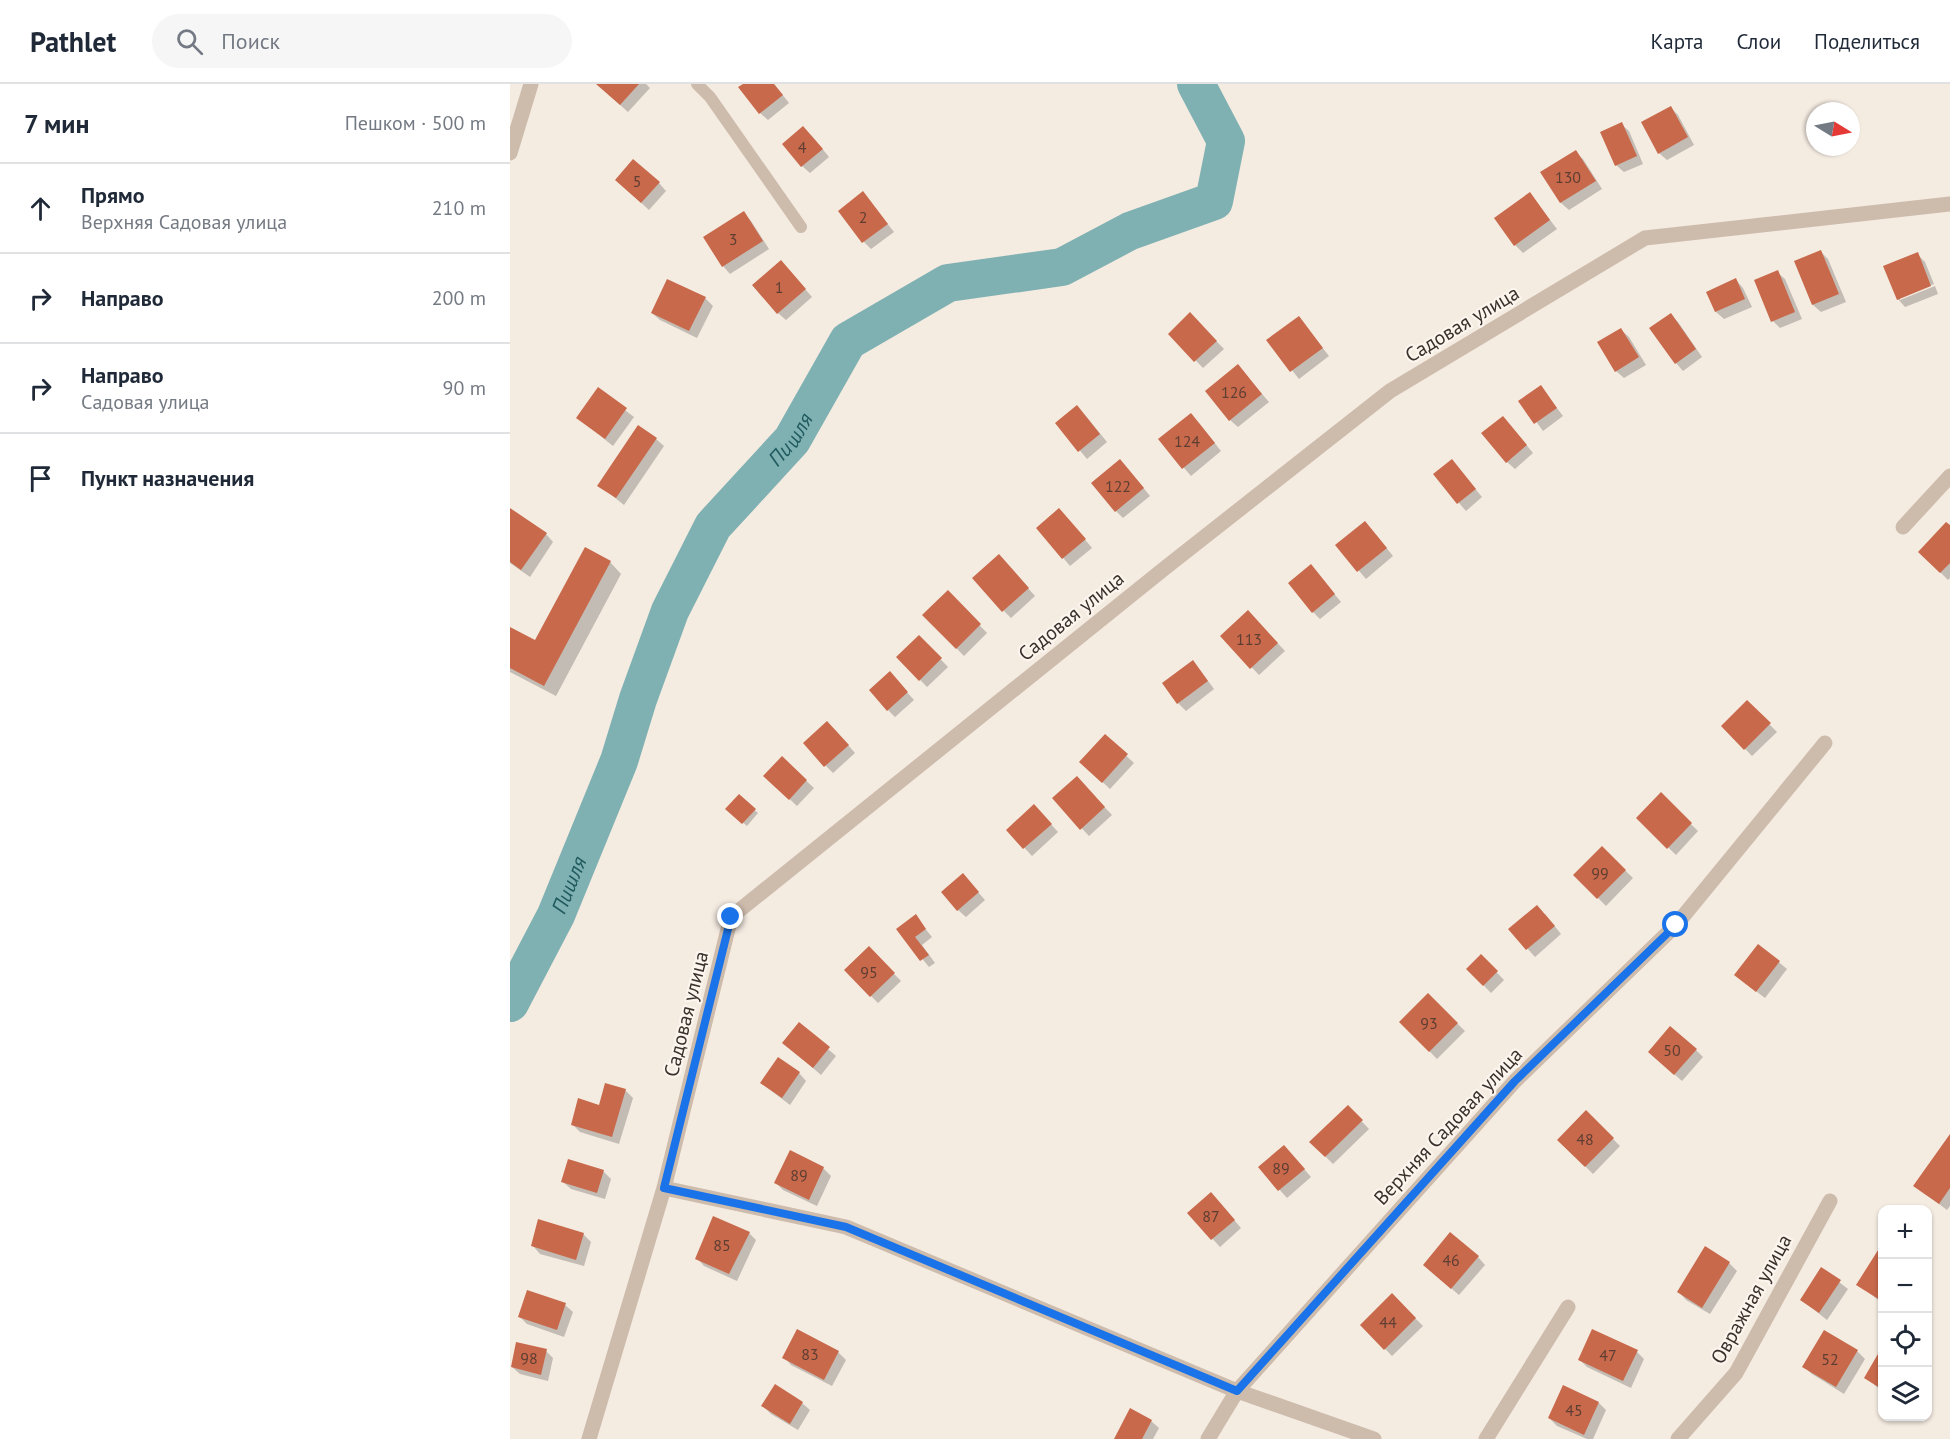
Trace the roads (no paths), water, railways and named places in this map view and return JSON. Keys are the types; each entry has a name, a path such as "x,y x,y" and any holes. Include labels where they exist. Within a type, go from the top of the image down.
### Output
{"street":[{"path":"510,153 531,84"},
{"name":"Садовая улица","path":"589,1439 664,1188 731,917 1165,568 1390,392 1645,238 1950,204"},
{"path":"1903,527 1950,476"},
{"name":"Верхняя Садовая улица","path":"1208,1439 1237,1391 1515,1081 1676,925 1825,743"},
{"path":"664,1188 846,1227 1237,1391 1374,1439"},
{"name":"Овражная улица","path":"1678,1439 1736,1373 1830,1201"},
{"path":"1486,1439 1568,1307"}],"lane":[{"path":"697,84 710,97 801,227"}],"waterway":[{"name":"Пишля","path":"510,1003 556,915 619,761 638,699 670,611 713,526 792,440 848,341 948,283 1062,267 1130,231 1214,201 1226,141 1196,84"}]}
